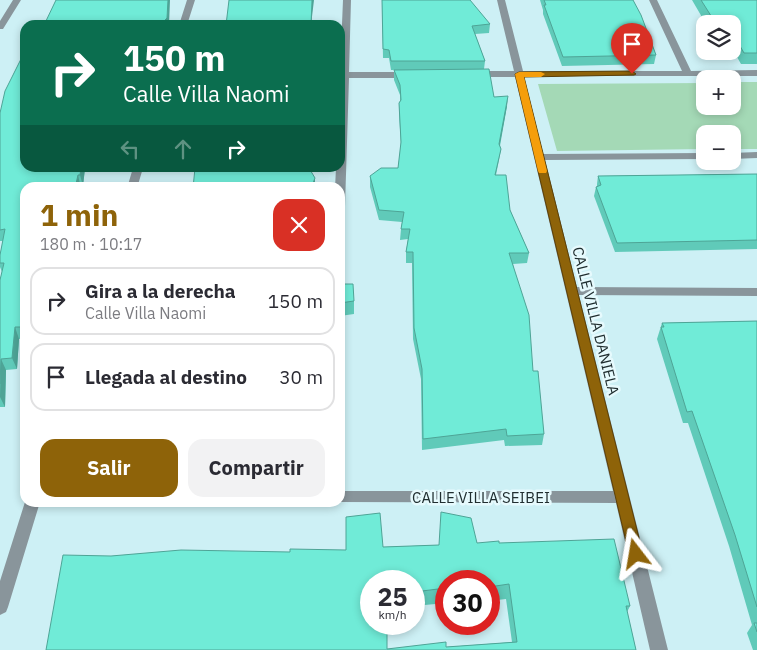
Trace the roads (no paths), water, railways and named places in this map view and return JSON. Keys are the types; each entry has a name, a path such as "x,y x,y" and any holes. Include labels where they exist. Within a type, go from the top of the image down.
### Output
{"street":[{"path":"0,27 17,0"},
{"path":"185,20 191,0"},
{"path":"345,30 347,0"},
{"name":"CALLE VILLA DANIELA","path":"501,0 659,650"},
{"path":"653,0 688,73"},
{"path":"461,74 757,73"},
{"path":"345,75 422,75"},
{"path":"741,156 757,155"},
{"path":"539,157 696,156"},
{"path":"572,291 757,292"},
{"name":"CALLE VILLA SEIBEI","path":"345,497 622,496"},
{"path":"0,607 31,507"}]}
